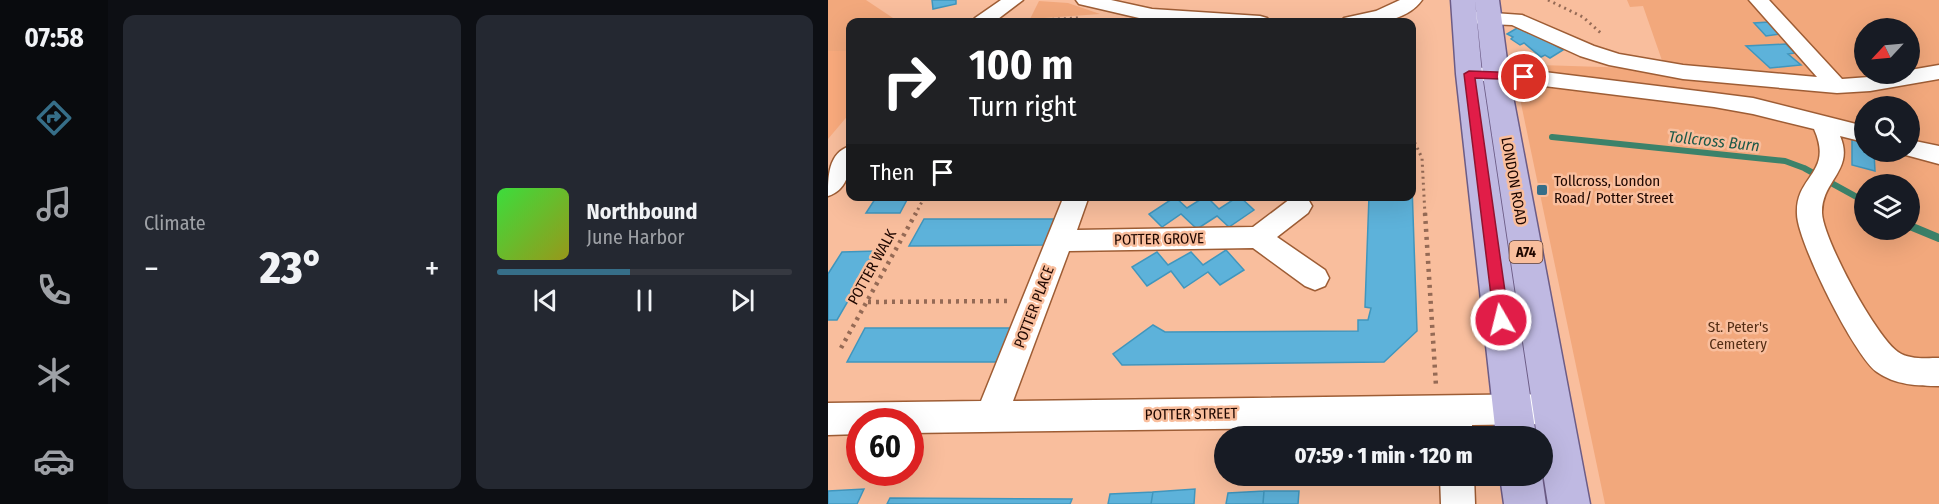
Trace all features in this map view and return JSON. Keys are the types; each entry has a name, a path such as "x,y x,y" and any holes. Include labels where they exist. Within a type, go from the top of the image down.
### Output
{"main road":[{"name":"LONDON ROAD","path":"1475,8 1515,423"},
{"name":"LONDON ROAD","path":"1483,75 1553,409 1569,504"},
{"path":"1522,486 1525,504"}],"street":[{"path":"988,18 1013,0"},
{"path":"1086,0 1152,15 1194,18"},
{"path":"1237,18 1244,0"},
{"path":"1375,18 1405,6 1412,0"},
{"path":"1760,0 1837,86"},
{"path":"1475,8 1515,19 1587,51 1626,62 1732,78 1837,86 1870,84 1939,72"},
{"path":"1483,75 1714,100 1822,122 1854,131"},
{"path":"1822,122 1833,153 1809,208 1811,227 1865,338 1884,361 1906,371 1939,372"},
{"path":"1920,150 1939,155"},
{"path":"828,186 846,161"},
{"name":"POTTER PLACE","path":"991,417 1075,201"},
{"path":"1299,206 1258,237 1315,278"},
{"name":"POTTER GROVE","path":"1060,241 1258,237"},
{"name":"POTTER STREET","path":"828,419 991,417 1449,419 1515,423 1553,409"},
{"path":"1457,486 1458,504"}],"path":[{"path":"1548,0 1583,17 1625,53 1626,62"},
{"path":"1416,145 1422,158 1449,419"},
{"name":"POTTER WALK","path":"841,348 922,201"},
{"path":"867,302 1037,300"}],"shaded area":[{"path":"828,51 846,51 846,118 828,139"}],"green space":[{"path":"828,0 866,0 893,18 846,18 846,51 828,51"},
{"name":"St. Peter's Cemetery","path":"1627,0 1939,0 1939,504 1605,504 1519,94 1518,87 1528,83 1526,71 1512,64 1665,69 1643,6 1630,7"},
{"path":"1039,1 1068,3 1100,14 1044,18 1030,18"}],"building":[{"path":"932,0 956,0 956,4 933,9"},
{"path":"1769,22 1780,34 1766,36 1754,23"},
{"path":"1519,27 1528,33 1531,31 1563,50 1550,58 1545,55 1541,57 1524,43 1520,45 1507,34"},
{"path":"1786,44 1795,53 1788,54 1801,65 1770,68 1746,46"},
{"path":"1852,139 1854,140 1854,162 1875,162 1875,171 1852,165"},
{"path":"874,201 906,201 900,213 866,213"},
{"path":"1169,201 1179,201 1187,208 1198,201 1211,201 1219,209 1231,201 1244,201 1254,210 1229,227 1217,216 1197,229 1181,214 1162,227 1149,214"},
{"path":"1369,201 1413,201 1417,331 1384,362 1122,365 1113,354 1153,325 1165,332 1358,331 1358,320 1368,320 1371,308 1365,307"},
{"path":"924,219 1055,219 1045,245 909,246"},
{"path":"1226,250 1244,270 1220,285 1208,272 1184,288 1171,271 1147,286 1132,267 1157,252 1168,265 1191,252 1203,265"},
{"path":"877,251 837,320 828,320 828,274 842,252"},
{"path":"865,328 1015,328 1001,362 847,362"},
{"path":"864,489 857,504 828,504 828,491"},
{"path":"1195,489 1194,504 1151,504 1153,492"},
{"path":"1264,491 1263,504 1226,504 1228,493"},
{"path":"1264,491 1299,491 1298,504 1263,504"},
{"path":"1153,492 1151,504 1108,504 1110,494"},
{"path":"890,498 1072,499 1070,504 887,504"}],"waterway":[{"name":"Tollcross Burn","path":"1552,137 1785,161 1804,168 1854,196"},
{"name":"Tollcross Burn","path":"1920,230 1939,238"}],"place":[{"name":"Tollcross, London Road/ Potter Street","path":"1542,190"}],"route":[{"path":"1501,320 1469,74 1524,77"}]}
